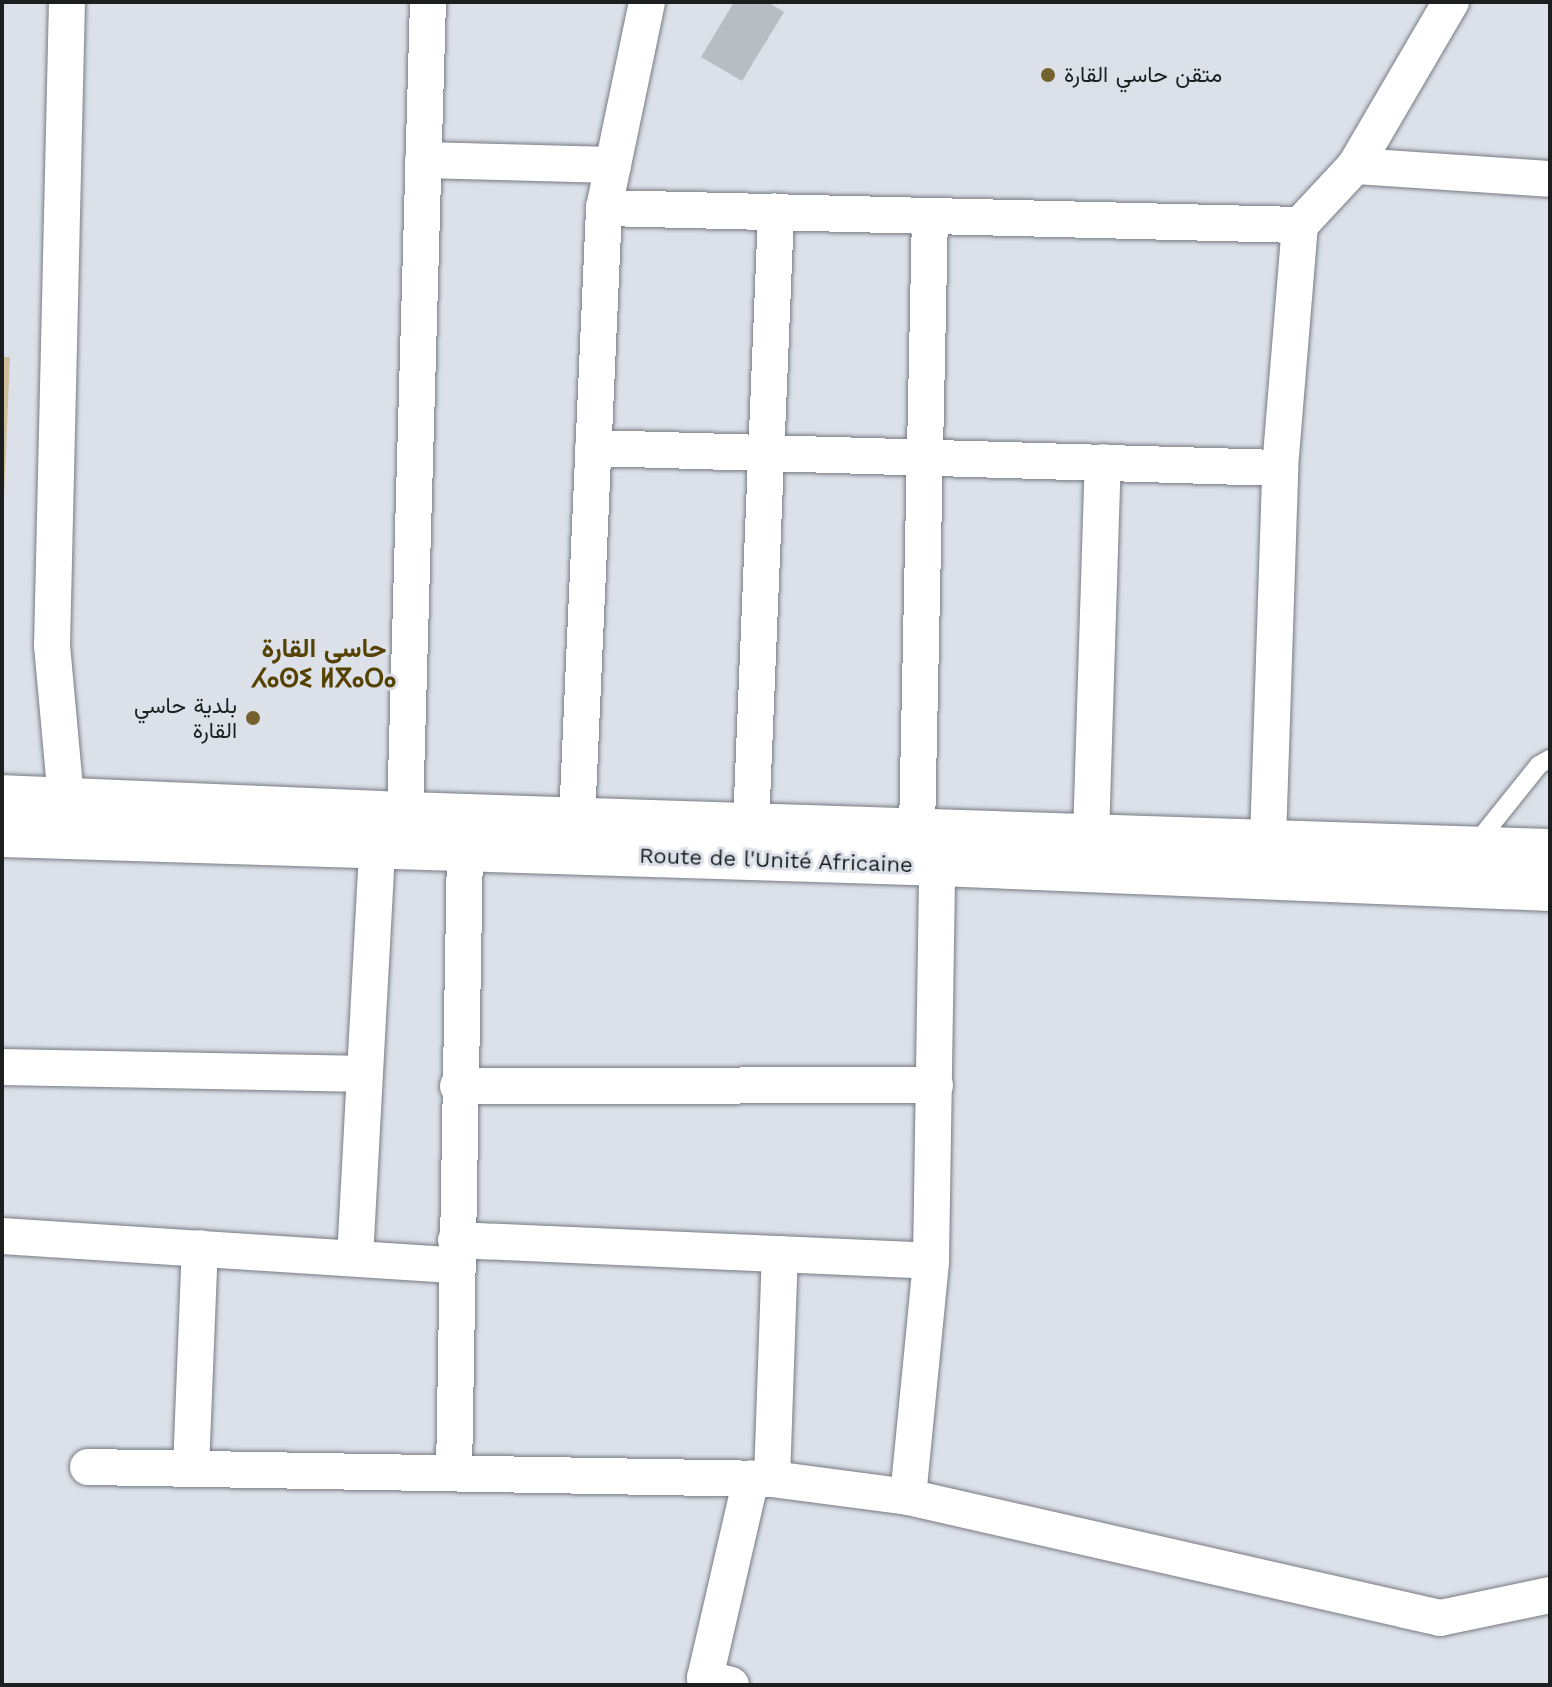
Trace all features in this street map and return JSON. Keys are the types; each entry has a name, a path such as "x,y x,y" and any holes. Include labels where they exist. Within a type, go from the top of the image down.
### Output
{"main road":[{"name":"Route de l'Unité Africaine","path":"2,797 65,818 377,848 465,852 927,847 1466,867 1550,889"},
{"name":"Route de l'Unité Africaine","path":"2,835 65,818 405,814 751,825 927,847 1091,836 1268,860"},
{"name":"Route de l'Unité Africaine","path":"1466,867 1550,851"}],"street":[{"path":"65,818 52,646 67,2"},
{"path":"405,814 428,2"},
{"path":"577,820 604,208 647,2"},
{"path":"1268,860 1280,468 1300,225 1355,166 1451,2"},
{"path":"423,160 613,165"},
{"path":"1355,166 1550,179"},
{"path":"604,208 1300,225"},
{"path":"751,825 776,212"},
{"path":"908,1497 931,1261 935,1085 927,847 925,457 930,216"},
{"path":"593,448 1280,468"},
{"path":"1091,836 1103,462"},
{"path":"355,1258 377,848"},
{"path":"454,1473 458,1086 465,852"},
{"path":"2,1067 364,1074"},
{"path":"458,1086 935,1085"},
{"path":"2,1236 355,1258 456,1252 780,1254 931,1261"},
{"path":"191,1468 200,1248"},
{"path":"731,1685 705,1678 761,1478 780,1254"},
{"path":"88,1467 761,1478 908,1497 1440,1618 1550,1595"}],"lane":[{"path":"1466,867 1539,765 1550,759"}],"shaded area":[{"path":"2,357 10,357 2,544"}],"building":[{"path":"734,2 768,2 784,12 742,81 701,57"}],"place":[{"name":"متقن حاسي القارة","path":"1048,75"},
{"name":"بلدية حاسي القارة","path":"253,718"}],"district":[{"name":"حاسي القارة ⵃⴰⵙⵉ ⵍⴳⴰⵔⴰ","path":"324,664"}]}
